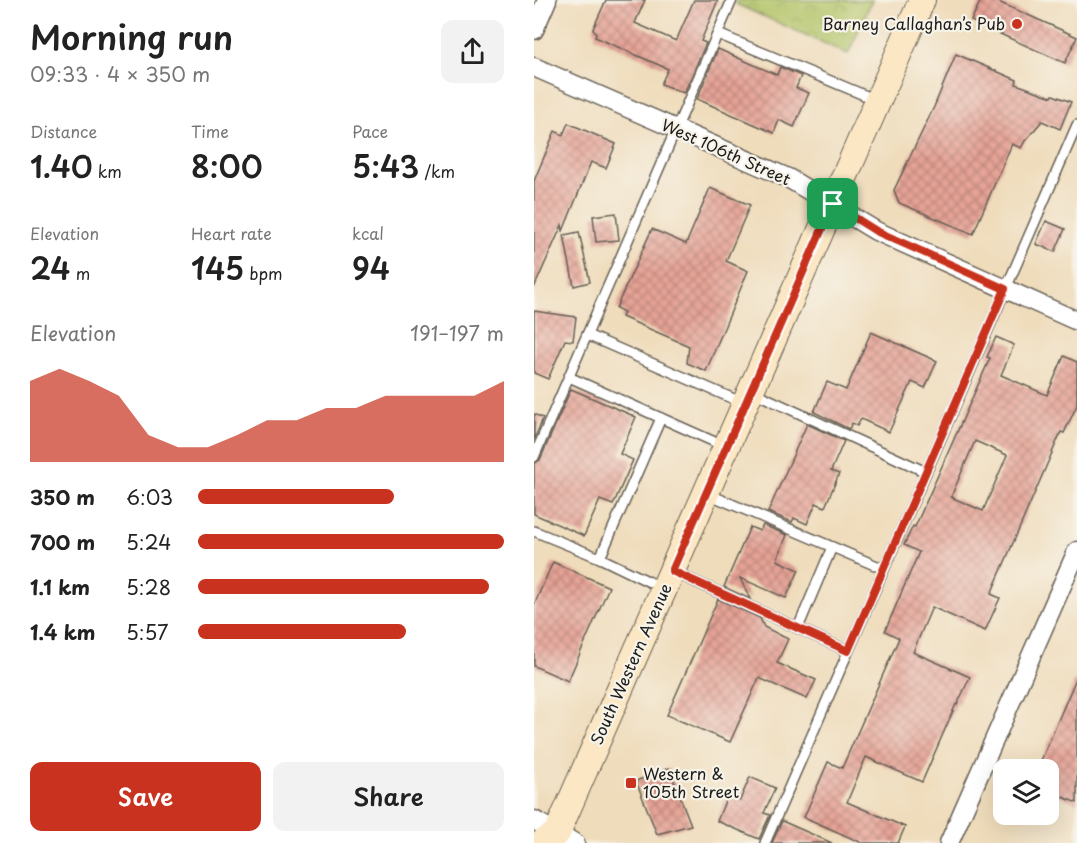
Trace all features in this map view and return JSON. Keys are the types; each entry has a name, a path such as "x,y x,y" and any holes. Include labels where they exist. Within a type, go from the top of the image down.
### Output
{"main road":[{"name":"South Western Avenue","path":"558,840 668,580 922,0"}],"street":[{"path":"534,30 547,0"},
{"name":"West 106th Street","path":"534,66 788,178 876,231 1077,321"},
{"path":"949,843 1077,551"},
{"path":"534,820 558,840"}],"lane":[{"path":"534,457 732,0"},
{"path":"718,34 878,101"},
{"path":"765,843 1077,125"},
{"path":"587,336 748,398 926,472"},
{"path":"569,377 726,447"},
{"path":"600,558 661,418"},
{"path":"706,493 884,569"},
{"path":"534,531 600,558 668,580 798,628 848,651"},
{"path":"798,628 832,547"}],"green space":[{"path":"737,0 872,0 848,54 736,4"}],"building":[{"path":"606,0 645,0 635,23 676,41 694,0 718,0 701,41 706,43 684,93 661,84 668,69 595,37 596,33 593,29"},
{"path":"981,0 994,0 1077,37 1065,63 971,21"},
{"path":"718,49 777,75 780,67 801,76 796,88 809,93 794,127 779,120 774,133 697,99"},
{"path":"956,54 1017,80 1016,84 1071,102 1060,129 1042,121 1021,148 1012,144 973,234 899,203 894,190 934,107"},
{"path":"568,123 616,144 606,168 591,162 563,231 562,225 534,288 534,181 555,131 563,135"},
{"path":"710,188 750,205 726,261 748,271 706,371 687,363 689,346 622,317 624,312 616,308 652,229 686,244"},
{"path":"616,213 619,240 596,242 593,216"},
{"path":"1046,221 1065,229 1055,252 1036,244"},
{"path":"579,232 590,282 574,286 564,235"},
{"path":"534,311 576,317 573,341 565,340 548,379 534,373"},
{"path":"871,332 937,361 925,388 912,382 889,432 861,419 857,426 852,423 849,429 814,412 827,382 846,390"},
{"path":"996,337 1014,345 1001,375 1047,395 1064,356 1077,362 1077,405 1064,433 1061,432 991,594 1000,598 985,631 932,607 913,652 970,677 922,782 866,757 847,802 905,827 898,843 862,843 804,817 828,762 842,768 899,638 885,631 919,552 904,545 913,526 915,527 990,358 987,357","holes":["975,441 1007,455 983,511 951,497"]},
{"path":"571,389 636,417 620,454 633,460 613,505 600,500 584,536 534,514 534,464 540,460"},
{"path":"534,414 543,418 534,440"},
{"path":"807,424 844,441 831,471 839,474 825,507 816,503 807,524 794,518 792,522 768,512"},
{"path":"763,525 787,535 777,560 799,570 786,598 740,578 750,599 724,587 750,527 760,531"},
{"path":"553,562 609,587 568,681 534,666 534,605"},
{"path":"718,599 760,618 764,627 788,639 777,663 816,680 807,699 759,678 730,742 667,715"},
{"path":"1077,676 1077,803 1059,796 1059,759 1042,759"},
{"path":"669,768 691,825 657,834 636,781"},
{"path":"750,777 775,788 764,813 770,815 759,839 717,821 728,794 740,800"},
{"path":"782,821 832,843 772,843"}],"place":[{"name":"Barney Callaghan’s Pub","path":"1017,24"},
{"name":"Western & 105th Street","path":"631,783"}],"route":[{"path":"833,204 876,231 1005,289 848,651 672,571 833,204"}]}
